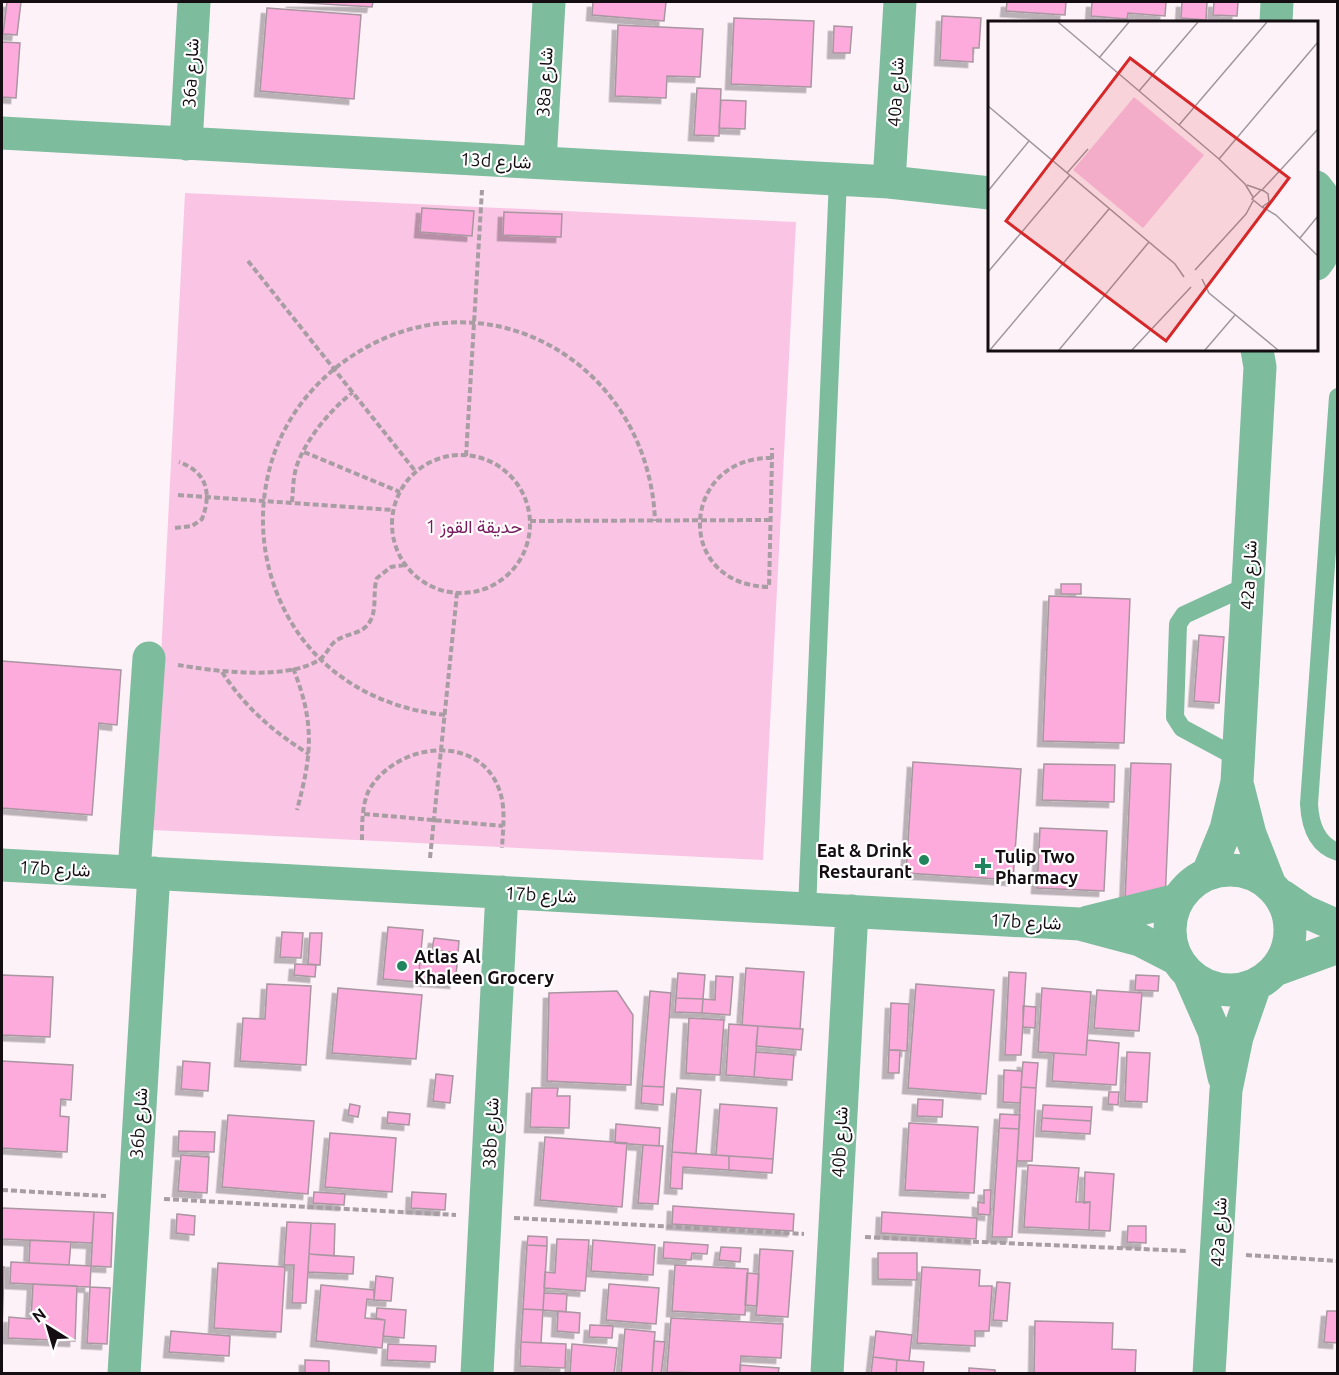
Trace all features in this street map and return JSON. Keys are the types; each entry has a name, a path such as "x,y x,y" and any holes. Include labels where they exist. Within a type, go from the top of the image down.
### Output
{"street":[{"name":"36a شارع","path":"186,144 194,2"},
{"name":"38a شارع","path":"540,162 549,2"},
{"name":"40a شارع","path":"890,182 900,2"},
{"path":"1276,21 1277,2"},
{"name":"13d شارع","path":"2,133 890,182 988,193"},
{"path":"1318,263 1330,240 1332,224 1326,196"},
{"path":"1318,265 1338,260"},
{"name":"42a شارع","path":"1208,873 1226,829 1237,770 1261,355"},
{"name":"36b شارع","path":"124,1374 133,1197 144,873 162,661"},
{"name":"42a شارع","path":"1237,770 1250,834 1276,890"},
{"name":"17b شارع","path":"2,865 1080,924 1140,939 1183,967"},
{"path":"1338,927 1304,911 1251,873 1229,869 1208,873 1191,884 1178,900 1171,914 1169,929 1183,967 1209,987 1233,990 1338,947"},
{"path":"1265,978 1286,951 1290,933 1288,914 1276,890"},
{"name":"38b شارع","path":"477,1374 502,892"},
{"name":"17b شارع","path":"1080,924 1178,900"},
{"name":"40b شارع","path":"827,1374 852,911"},
{"name":"42a شارع","path":"1183,967 1214,1031 1226,1090"},
{"name":"42a شارع","path":"1209,1374 1226,1090 1237,1037 1265,978"}],"lane":[{"path":"807,909 838,179"},
{"path":"1338,397 1334,502 1309,804 1310,822 1318,838 1338,852"},
{"path":"1237,770 1182,728 1174,717 1178,624 1184,615 1247,586"}],"path":[{"path":"466,456 484,159"},
{"path":"248,261 416,472"},
{"path":"445,715 410,710 377,698 347,681 321,659 290,620 270,574 262,525 263,499 273,457 291,417 304,399 334,368 359,351 395,335 443,324 473,323 496,327 539,340 578,363 603,386 624,413 644,454 651,476 655,521"},
{"path":"292,502 296,470 304,452 341,401 353,393"},
{"path":"772,448 772,458 770,520 769,587 739,584 726,576 706,551 699,533 700,508 710,489 724,473 739,463 756,458 772,458"},
{"path":"304,452 400,492"},
{"path":"466,456 494,465 517,484 526,502 530,521 528,540 521,558 509,573 494,585 476,591 457,593 427,585 405,565 393,539 393,510 400,492 416,472 440,459 466,456"},
{"path":"175,528 192,526 202,519 208,497 208,490 202,477 191,466 179,462"},
{"path":"178,495 263,499 393,510"},
{"path":"530,521 770,520"},
{"path":"162,661 222,672 270,672 293,668 321,659 335,641 365,628 370,622 374,613 374,586 382,572 396,565 405,565"},
{"path":"426,888 457,593"},
{"path":"293,668 308,717 309,754 297,810"},
{"path":"222,672 235,692 263,721 309,754"},
{"path":"362,840 368,792 383,771 412,753 422,750 469,755 487,768 500,789 504,826 502,848"},
{"path":"364,814 504,826"},
{"path":"2,1190 1338,1261"}],"green space":[{"name":"حديقة القوز 1","path":"185,193 796,222 763,860 152,830"}],"building":[{"path":"7,2 21,2 17,35 3,34"},
{"path":"291,2 373,2 372,7"},
{"path":"593,2 666,2 664,21 592,15"},
{"path":"1007,2 1066,2 1065,15 1006,11"},
{"path":"1092,2 1166,2 1165,16 1128,13 1127,19 1091,16"},
{"path":"1182,2 1207,2 1206,20 1181,18"},
{"path":"1214,2 1238,2 1237,16 1213,15"},
{"path":"267,8 361,15 354,99 260,91"},
{"path":"942,16 981,18 979,48 973,48 973,62 940,60"},
{"path":"734,18 814,21 811,87 731,84"},
{"path":"618,25 703,29 700,77 667,76 666,98 615,96"},
{"path":"834,26 852,27 850,53 833,53"},
{"path":"2,42 20,43 16,98 2,97"},
{"path":"697,88 721,89 719,136 694,135"},
{"path":"721,100 746,101 745,129 719,128"},
{"path":"422,208 474,211 472,236 420,232"},
{"path":"504,212 562,214 561,237 503,235"},
{"path":"1061,584 1081,584 1081,594 1061,594"},
{"path":"1049,596 1130,599 1124,743 1043,741"},
{"path":"1199,635 1224,637 1219,703 1194,701"},
{"path":"2,661 121,670 117,725 99,723 92,815 2,808"},
{"path":"913,762 1021,769 1013,880 906,873"},
{"path":"1131,763 1171,764 1165,901 1125,900"},
{"path":"1044,764 1115,765 1114,802 1042,800"},
{"path":"1040,828 1107,831 1104,891 1037,888"},
{"name":"Atlas Al Khaleen Grocery","path":"388,927 423,930 418,982 383,979"},
{"path":"282,932 303,933 301,958 280,957"},
{"path":"310,933 322,933 320,965 308,964"},
{"path":"434,938 459,941 458,953 432,950"},
{"path":"421,953 458,956 455,983 418,980"},
{"path":"295,964 316,965 315,977 294,975"},
{"path":"746,968 804,972 800,1029 742,1025"},
{"path":"1009,972 1026,973 1021,1055 1005,1055"},
{"path":"678,973 705,975 703,999 676,998"},
{"path":"2,975 53,977 50,1037 2,1035"},
{"path":"1136,975 1159,976 1158,991 1135,990"},
{"path":"716,976 733,977 730,1015 702,1013 703,999 715,1000"},
{"path":"267,984 311,986 306,1065 240,1061 243,1018 265,1019"},
{"path":"916,984 994,990 986,1094 908,1088"},
{"path":"338,988 422,995 416,1059 332,1053"},
{"path":"1042,988 1091,992 1086,1055 1038,1052"},
{"path":"1097,990 1142,993 1139,1031 1094,1028"},
{"path":"617,991 633,1015 631,1085 547,1081 549,993"},
{"path":"650,991 671,993 664,1087 642,1086"},
{"path":"676,998 703,999 702,1013 675,1012"},
{"path":"891,1003 909,1004 907,1051 889,1050"},
{"path":"1023,1006 1036,1007 1035,1028 1023,1027"},
{"path":"689,1018 724,1020 720,1075 686,1073"},
{"path":"729,1024 758,1026 754,1077 726,1075"},
{"path":"758,1026 803,1029 801,1050 756,1046"},
{"path":"1087,1040 1119,1043 1116,1085 1052,1081 1054,1053 1086,1055"},
{"path":"889,1050 900,1050 899,1073 888,1073"},
{"path":"756,1052 794,1055 792,1080 754,1077"},
{"path":"1127,1052 1150,1053 1147,1102 1125,1101"},
{"path":"2,1061 73,1065 71,1100 61,1099 60,1116 69,1117 67,1152 2,1148"},
{"path":"183,1061 210,1063 208,1091 181,1089"},
{"path":"1023,1062 1038,1063 1036,1088 1021,1087"},
{"path":"1004,1070 1022,1071 1020,1103 1003,1102"},
{"path":"436,1074 453,1076 450,1103 433,1101"},
{"path":"642,1086 664,1087 663,1105 641,1103"},
{"path":"1021,1087 1036,1088 1032,1161 1017,1161"},
{"path":"532,1088 558,1088 557,1096 570,1096 569,1128 530,1127"},
{"path":"677,1088 701,1090 696,1154 672,1152"},
{"path":"1109,1092 1119,1092 1118,1105 1108,1104"},
{"path":"918,1099 943,1100 942,1117 917,1116"},
{"path":"350,1104 360,1106 358,1117 348,1115"},
{"path":"720,1104 777,1108 773,1159 716,1155"},
{"path":"1043,1105 1092,1107 1091,1121 1042,1118"},
{"path":"388,1112 410,1114 409,1125 387,1123"},
{"path":"1000,1114 1020,1115 1019,1129 999,1128"},
{"path":"228,1115 314,1121 308,1194 222,1187"},
{"path":"1042,1118 1091,1121 1090,1134 1041,1131"},
{"path":"909,1123 978,1127 974,1193 905,1190"},
{"path":"616,1124 660,1128 659,1146 615,1143"},
{"path":"999,1128 1019,1129 1012,1237 992,1237"},
{"path":"179,1131 215,1132 214,1152 178,1151"},
{"path":"330,1133 396,1138 392,1192 325,1187"},
{"path":"545,1137 627,1143 622,1207 540,1200"},
{"path":"643,1145 663,1146 658,1204 638,1203"},
{"path":"672,1152 729,1156 729,1170 683,1167 682,1189 670,1188"},
{"path":"181,1155 209,1157 207,1193 178,1191"},
{"path":"729,1156 773,1159 772,1173 729,1170"},
{"path":"1028,1165 1079,1168 1076,1202 1090,1202 1089,1230 1024,1227"},
{"path":"1085,1172 1114,1174 1110,1231 1089,1230 1090,1202 1084,1203"},
{"path":"984,1190 991,1190 990,1215 978,1214 978,1202 984,1203"},
{"path":"314,1192 345,1194 344,1205 313,1203"},
{"path":"412,1192 446,1194 445,1210 411,1208"},
{"path":"673,1206 794,1214 793,1231 672,1224"},
{"path":"2,1208 94,1212 92,1243 2,1239"},
{"path":"94,1212 113,1213 111,1267 91,1266"},
{"path":"882,1212 977,1218 976,1239 881,1233"},
{"path":"177,1214 195,1216 194,1235 176,1233"},
{"path":"287,1222 311,1223 306,1303 292,1303 294,1265 284,1265"},
{"path":"311,1223 335,1224 334,1256 309,1254"},
{"path":"1128,1226 1146,1226 1146,1243 1127,1242"},
{"path":"528,1236 547,1237 547,1246 527,1245"},
{"path":"557,1239 589,1240 585,1291 544,1288 545,1272 555,1273"},
{"path":"30,1240 71,1242 69,1265 29,1263"},
{"path":"593,1240 655,1245 653,1275 591,1271"},
{"path":"664,1242 708,1245 707,1254 692,1253 691,1260 663,1258"},
{"path":"527,1245 547,1246 543,1310 523,1309"},
{"path":"721,1247 741,1248 740,1262 719,1260"},
{"path":"760,1249 793,1251 788,1317 756,1315"},
{"path":"878,1253 917,1253 917,1280 878,1279"},
{"path":"309,1254 354,1257 353,1274 308,1272"},
{"path":"11,1262 91,1266 90,1287 10,1283"},
{"path":"218,1263 285,1267 281,1332 214,1328"},
{"path":"675,1265 748,1269 745,1315 672,1311"},
{"path":"2,1267 4,1267 2,1334"},
{"path":"922,1267 980,1270 979,1286 992,1286 989,1331 975,1331 975,1346 917,1343"},
{"path":"747,1273 759,1274 757,1306 745,1305"},
{"path":"376,1276 393,1278 391,1301 374,1300"},
{"path":"997,1282 1010,1283 1007,1321 993,1320"},
{"path":"33,1284 77,1286 75,1341 8,1338 9,1317 31,1319"},
{"path":"609,1284 659,1288 656,1324 606,1320"},
{"path":"321,1285 374,1290 374,1300 367,1299 365,1318 385,1320 382,1348 316,1341"},
{"path":"90,1287 110,1288 107,1344 87,1343"},
{"path":"544,1293 567,1294 566,1312 543,1310"},
{"path":"377,1308 406,1310 404,1338 383,1336 385,1320 376,1318"},
{"path":"523,1309 543,1310 541,1343 521,1342"},
{"path":"558,1311 580,1313 579,1333 557,1331"},
{"path":"1327,1311 1338,1311 1338,1343 1324,1342"},
{"path":"671,1318 783,1324 781,1358 741,1356 740,1374 667,1372"},
{"path":"1035,1321 1113,1323 1112,1349 1136,1350 1135,1374 1034,1374"},
{"path":"590,1325 613,1326 612,1338 589,1337"},
{"path":"625,1329 655,1332 652,1374 621,1374"},
{"path":"171,1331 230,1336 229,1356 169,1352"},
{"path":"876,1331 912,1335 909,1361 873,1357"},
{"path":"654,1341 665,1342 661,1374 652,1374"},
{"path":"521,1342 566,1344 565,1368 520,1366"},
{"path":"388,1344 436,1346 435,1362 387,1360"},
{"path":"572,1344 617,1348 614,1374 570,1373"},
{"path":"873,1357 897,1360 896,1374 871,1374"},
{"path":"305,1360 329,1361 329,1374 305,1373"},
{"path":"897,1360 924,1362 923,1374 896,1374"},
{"path":"740,1365 779,1368 778,1374 740,1374"},
{"path":"969,1368 995,1370 995,1374 969,1374"}],"place":[{"name":"Eat & Drink Restaurant","path":"924,860"},
{"name":"Tulip Two Pharmacy","path":"983,866"},
{"name":"Atlas Al Khaleen Grocery","path":"402,966"}]}
